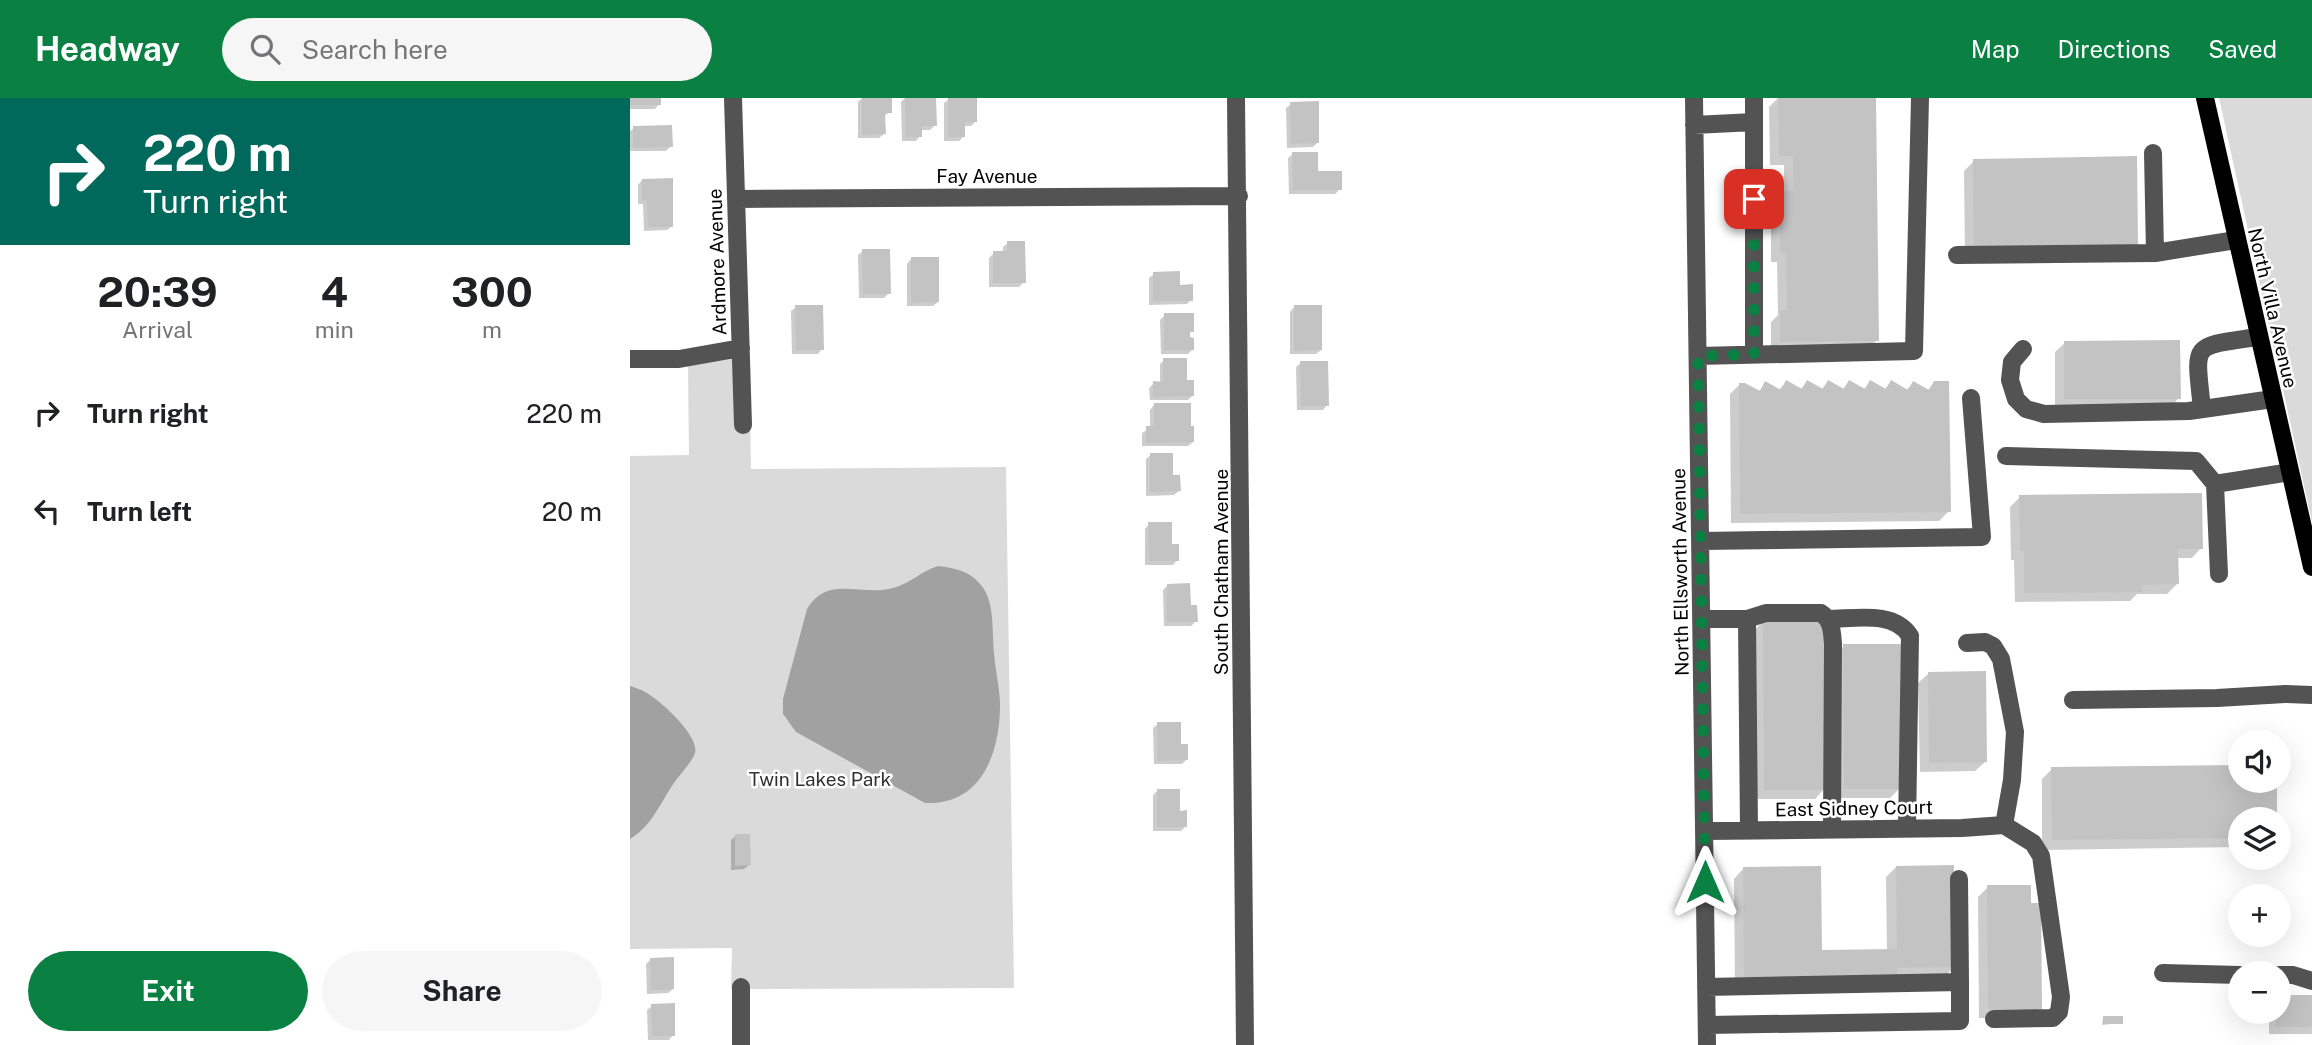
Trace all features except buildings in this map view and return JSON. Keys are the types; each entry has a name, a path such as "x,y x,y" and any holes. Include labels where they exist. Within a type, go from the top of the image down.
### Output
{"main road":[{"name":"North Villa Avenue","path":"2205,98 2312,567"}],"street":[{"name":"Ardmore Avenue","path":"733,98 743,425"},
{"name":"South Chatham Avenue","path":"1236,98 1245,1045"},
{"name":"North Ellsworth Avenue","path":"1694,98 1707,1045"},
{"path":"1754,98 1754,354"},
{"path":"1698,356 1914,351 1920,98"},
{"path":"1694,125 1754,121"},
{"path":"2153,153 2155,253"},
{"name":"Fay Avenue","path":"736,199 1239,195"},
{"path":"1957,254 2155,253 2236,240"},
{"path":"2202,409 2197,361 2200,350 2222,342 2258,337"},
{"path":"630,359 679,359 741,348"},
{"path":"2022,349 2012,362 2010,380 2015,399 2026,409 2044,414 2202,409 2273,399"},
{"path":"1701,541 1982,537 1970,398"},
{"path":"2006,456 2196,461 2215,484 2219,574"},
{"path":"2215,484 2290,472"},
{"path":"1702,619 1748,619 1766,613 1821,613 1828,620 1833,644 1832,830"},
{"path":"1748,619 1749,830"},
{"path":"1828,620 1889,619 1905,627 1910,636 1907,829"},
{"path":"1967,643 1985,642 1993,646 2001,659 2015,732 2012,780 2004,825 2033,843 2041,856 2061,997 2059,1012 2053,1018 1994,1019"},
{"path":"2074,700 2312,695"},
{"name":"East Sidney Court","path":"1705,831 2004,825"},
{"path":"1707,1025 1961,1021 1959,879"},
{"path":"2163,973 2228,975"},
{"path":"2291,975 2312,981"},
{"path":"1706,987 1960,982"},
{"path":"741,987 741,1045"}],"green space":[{"path":"2219,98 2312,98 2312,522"},
{"name":"Twin Lakes Park","path":"749,355 751,469 1006,467 1014,988 731,989 732,948 630,949 630,456 689,455 688,366"}],"shaded area":[{"path":"938,566 956,569 972,576 989,599 999,720 992,756 985,772 974,785 961,795 945,801 925,803 796,732 783,714 783,699 807,609 815,598 835,589 893,588"},
{"path":"630,686 651,696 677,719 691,737 695,753 648,823 630,839"}],"route":[{"path":"1705,882 1698,356 1754,354 1754,199"}]}
